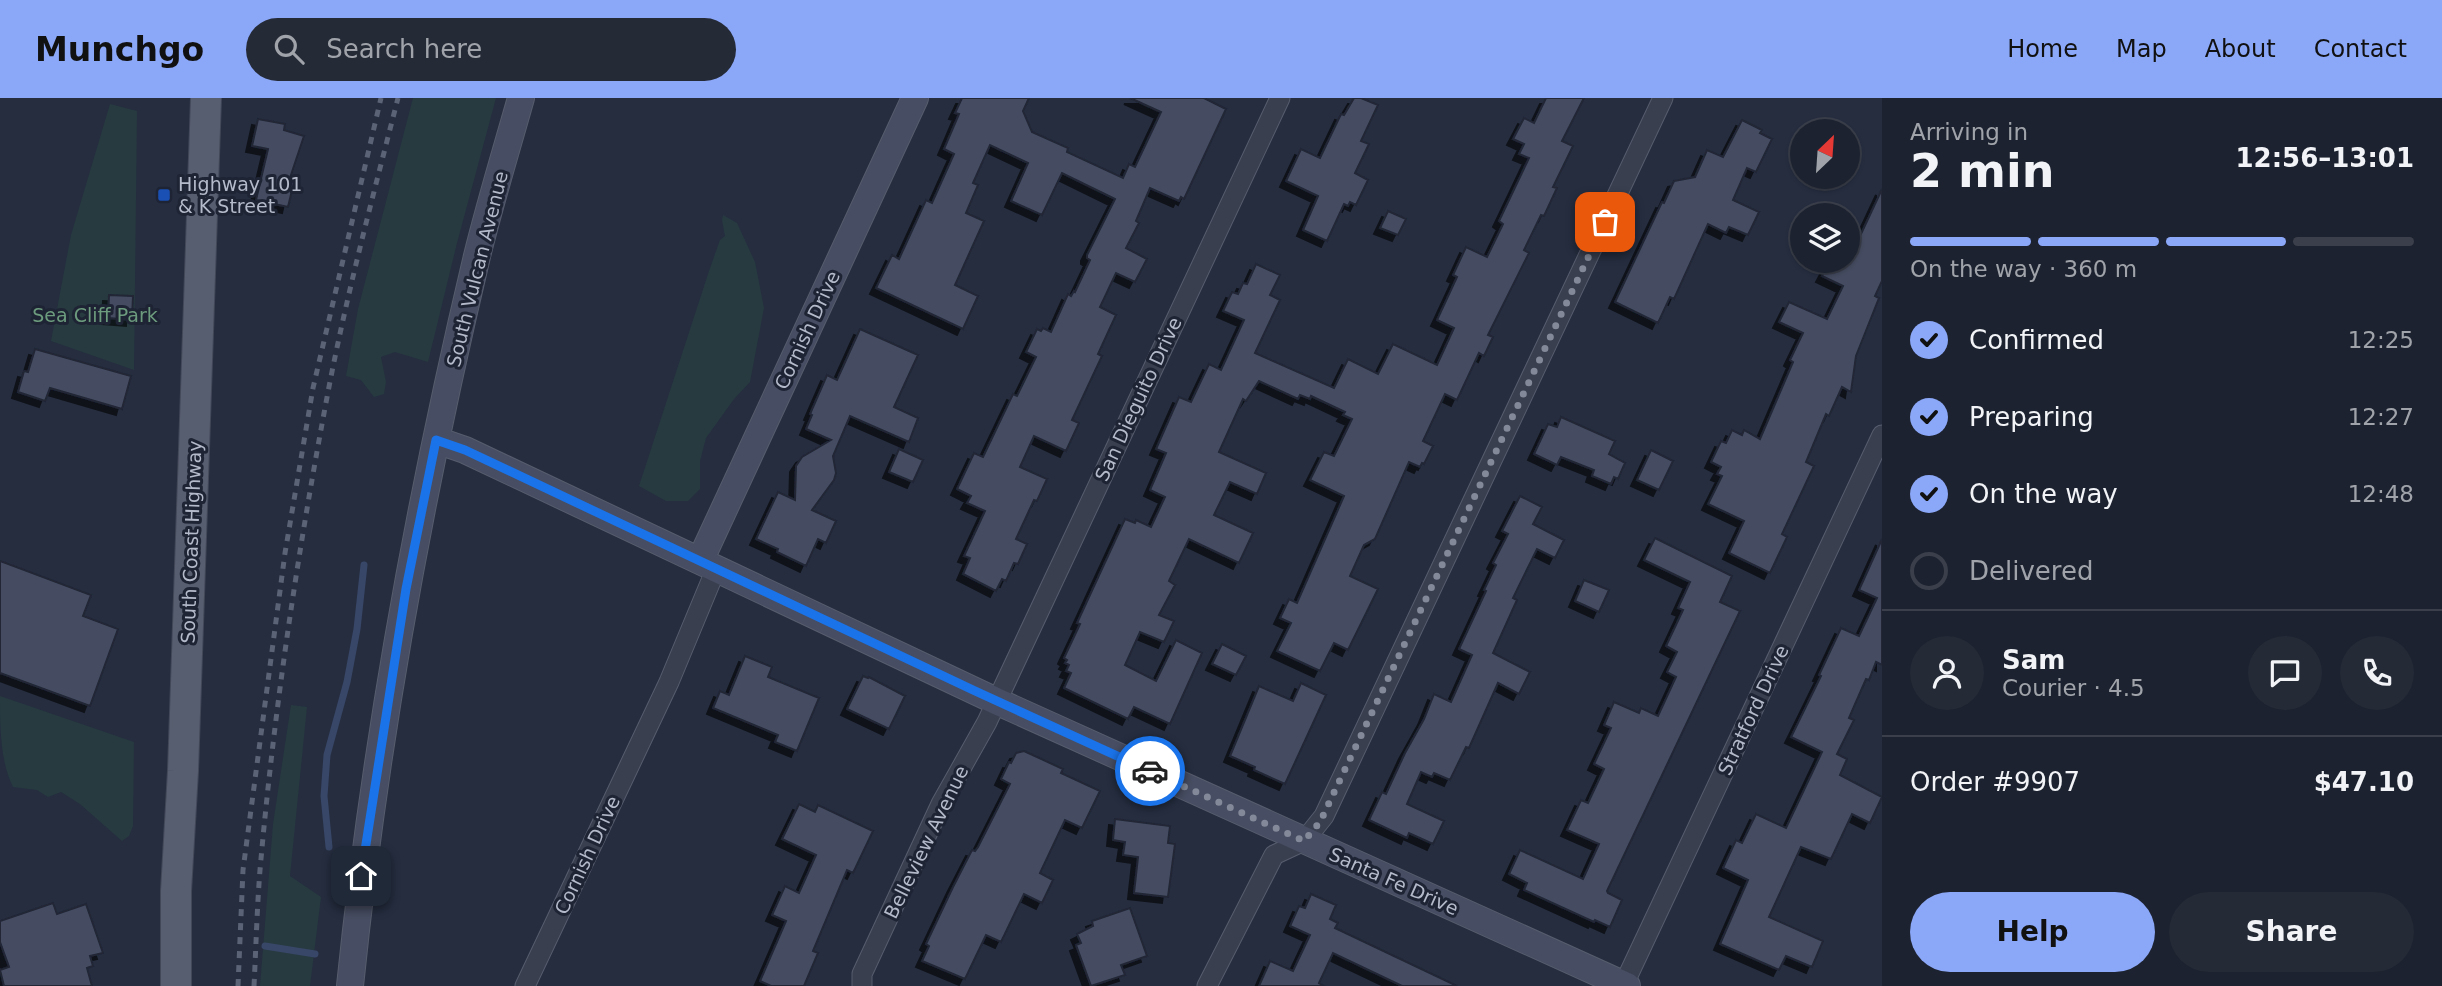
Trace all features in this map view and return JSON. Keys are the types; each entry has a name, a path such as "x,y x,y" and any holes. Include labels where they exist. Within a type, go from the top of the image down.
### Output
{"main road":[{"name":"South Coast Highway","path":"176,986 176,891 206,98"},
{"name":"South Vulcan Avenue","path":"350,986 361,876 410,566 478,254 521,98"},
{"name":"Cornish Drive","path":"708,565 915,98"},
{"name":"Santa Fe Drive","path":"436,440 465,450 996,701 1625,985"}],"street":[{"name":"San Dieguito Drive","path":"996,701 1280,98"},
{"path":"1207,986 1274,855 1304,841 1324,816 1663,98"},
{"name":"Stratford Drive","path":"1625,985 1882,435"},
{"name":"Cornish Drive","path":"525,986 669,682 708,565"},
{"name":"Belleview Avenue","path":"862,986 862,974 941,804 996,701"}],"green space":[{"path":"413,98 496,98 428,362 395,352 381,357 386,382 384,394 374,397 361,380 346,376 358,309"},
{"name":"Sea Cliff Park","path":"110,104 137,111 134,370 51,341 71,235"},
{"path":"723,215 737,223 755,262 764,308 750,382 706,438 700,461 700,489 688,501 666,501 639,486 709,271 720,240 725,236"},
{"path":"0,696 134,742 133,826 129,836 122,841 80,804 61,792 48,797 37,790 13,787 3,755"},
{"path":"291,705 307,707 290,876 321,897 310,986 260,986 273,824"}],"building":[{"path":"962,98 1029,98 1023,111 1032,132 1123,178 1129,164 1135,167 1161,112 1130,98 1204,98 1226,109 1184,199 1181,197 1179,201 1150,188 1136,221 1139,223 1126,248 1147,259 1135,282 1116,273 1100,307 1116,315 1098,354 1102,356 1072,420 1079,423 1066,451 1034,436 1020,467 1047,479 1016,539 1027,544 1018,564 1014,563 1006,581 1002,579 996,591 963,574 970,558 964,556 985,511 967,503 971,496 957,489 974,453 983,457 1013,394 1017,396 1036,357 1026,352 1037,329 1041,331 1043,328 1051,332 1068,294 1071,296 1075,292 1090,260 1087,255 1115,199 1062,173 1042,215 1011,201 1028,163 990,145 973,183 978,185 966,213 984,221 955,285 978,296 963,329 876,288 892,255 899,259 926,200 932,203 954,154 944,149 959,114 955,113"},
{"path":"1354,98 1378,105 1361,141 1369,144 1355,173 1368,180 1356,205 1350,202 1348,206 1344,204 1327,241 1303,230 1318,196 1286,181 1301,149 1320,158 1341,114 1344,115"},
{"path":"1546,98 1584,98 1562,141 1573,146 1553,187 1557,188 1544,216 1541,215 1524,250 1529,253 1488,335 1493,337 1484,356 1479,353 1457,400 1445,394 1423,441 1433,446 1424,464 1420,467 1409,462 1375,539 1364,545 1350,576 1378,589 1348,650 1334,643 1320,671 1277,651 1291,623 1280,618 1289,599 1297,603 1344,496 1310,480 1324,452 1334,456 1352,419 1343,415 1345,412 1311,396 1310,399 1300,395 1298,399 1259,381 1246,401 1243,399 1219,452 1266,473 1257,494 1230,482 1214,515 1253,533 1239,563 1189,539 1169,581 1175,585 1159,615 1174,621 1164,642 1140,632 1125,665 1156,681 1176,640 1202,653 1170,724 1134,707 1128,719 1064,688 1071,673 1066,671 1069,665 1064,658 1080,624 1077,623 1125,519 1135,523 1136,520 1151,527 1165,497 1150,490 1166,453 1156,449 1179,397 1191,402 1209,364 1221,370 1244,320 1223,311 1232,292 1238,294 1243,283 1247,284 1256,264 1280,275 1270,295 1280,300 1255,353 1334,388 1348,359 1378,374 1393,344 1437,365 1454,328 1437,320 1457,277 1453,275 1466,247 1487,257 1503,224 1499,221 1529,158 1519,154 1524,144 1513,139 1524,118 1534,123"},
{"path":"258,119 285,124 284,130 304,136 289,181 294,182 288,207 256,200 268,149 252,146"},
{"path":"1742,120 1762,130 1760,133 1772,139 1756,172 1747,168 1733,200 1759,212 1748,235 1729,227 1726,233 1708,224 1674,299 1670,297 1658,323 1615,302 1674,181 1695,177 1707,150 1723,157"},
{"path":"1882,189 1882,281 1875,296 1879,298 1856,356 1851,392 1842,387 1829,416 1826,414 1806,462 1814,466 1782,534 1787,537 1770,573 1729,553 1744,521 1708,504 1722,476 1717,474 1721,467 1711,462 1721,441 1726,443 1732,430 1742,435 1744,430 1760,439 1803,333 1779,322 1789,302 1827,319 1843,286 1822,276 1824,273 1860,273 1860,236"},
{"path":"1388,211 1406,219 1398,235 1380,228"},
{"path":"109,295 133,296 132,320 108,318"},
{"path":"860,329 918,355 894,407 918,418 909,442 850,416 833,456 836,473 834,480 812,510 836,521 826,543 818,539 806,566 756,539 778,492 795,500 796,466 802,457 831,440 806,429 827,375 837,380"},
{"path":"35,349 131,376 122,409 50,388 45,401 18,392 24,371 28,372"},
{"path":"1561,417 1615,441 1609,454 1625,463 1618,479 1614,477 1611,484 1592,476 1594,470 1561,457 1557,465 1534,454 1548,424 1557,427"},
{"path":"899,449 923,460 913,482 889,472"},
{"path":"1651,450 1673,461 1659,490 1637,480"},
{"path":"1520,496 1542,507 1533,524 1564,540 1555,558 1537,549 1513,598 1517,600 1493,653 1530,672 1519,694 1498,683 1469,748 1466,747 1450,780 1434,773 1432,777 1421,772 1407,804 1444,821 1433,844 1409,833 1407,838 1369,820 1382,792 1386,794 1434,694 1451,702 1472,655 1459,649 1486,591 1484,590 1496,565 1493,563 1508,534 1502,531"},
{"path":"1655,538 1732,576 1720,602 1740,611 1607,891 1622,900 1610,927 1524,890 1527,883 1509,874 1520,850 1583,879 1599,844 1567,830 1581,800 1588,803 1604,769 1594,764 1611,728 1604,725 1614,702 1639,713 1641,708 1658,716 1676,677 1667,672 1677,652 1666,646 1683,610 1678,608 1690,582 1644,560"},
{"path":"1882,539 1882,665 1876,662 1869,680 1866,679 1849,718 1854,720 1837,754 1847,759 1840,775 1882,797 1870,823 1852,814 1831,859 1801,847 1769,917 1823,941 1812,967 1786,956 1779,970 1720,944 1748,880 1723,868 1736,840 1742,843 1756,814 1786,828 1822,752 1791,737 1841,628 1859,636 1877,598 1859,590"},
{"path":"0,561 91,595 83,616 118,629 90,706 0,673"},
{"path":"1584,580 1609,590 1599,612 1575,601"},
{"path":"1222,644 1246,656 1236,675 1212,664"},
{"path":"745,656 772,667 768,677 819,698 797,751 775,742 778,735 713,708 720,691 729,695"},
{"path":"863,676 905,696 889,729 847,709"},
{"path":"1301,683 1326,695 1285,784 1230,756 1259,686 1293,701"},
{"path":"1024,751 1063,769 1061,773 1100,791 1082,828 1065,820 1040,873 1053,880 1042,903 1024,894 1001,942 986,935 965,979 922,961 929,946 926,944 972,850 975,851 978,847 1010,784 1001,779 1009,762 1011,763 1016,753"},
{"path":"799,804 815,812 818,805 873,831 853,873 847,870 813,951 818,953 804,986 771,986 760,981 786,921 772,915 785,886 799,893 816,855 782,839"},
{"path":"1115,819 1170,826 1168,843 1175,844 1168,897 1134,893 1138,857 1123,855 1125,842 1113,840"},
{"path":"1311,894 1336,905 1330,919 1338,923 1335,928 1457,986 1402,986 1333,953 1319,983 1324,986 1259,986 1270,961 1293,971 1310,935 1290,926 1299,906 1305,908"},
{"path":"53,903 57,914 86,904 103,953 90,956 93,966 87,968 92,986 4,986 0,970 9,967 0,942 0,921"},
{"path":"1130,908 1147,956 1121,965 1125,975 1091,986 1076,945 1081,943 1077,934 1093,926 1092,921"}],"waterway":[{"path":"329,847 324,796 327,755 347,682 357,629 364,565"},
{"path":"265,946 315,954"}],"railway":[{"path":"238,986 243,870 285,553 313,388 381,98"},
{"path":"254,986 266,810 297,570 335,355 398,98"}],"way so far":[{"path":"1150,771 1304,841 1320,822 1605,222"}],"place":[{"name":"Highway 101 & K Street","path":"164,195"}],"route":[{"path":"361,876 406,589 436,440 465,450 1150,771"}]}
